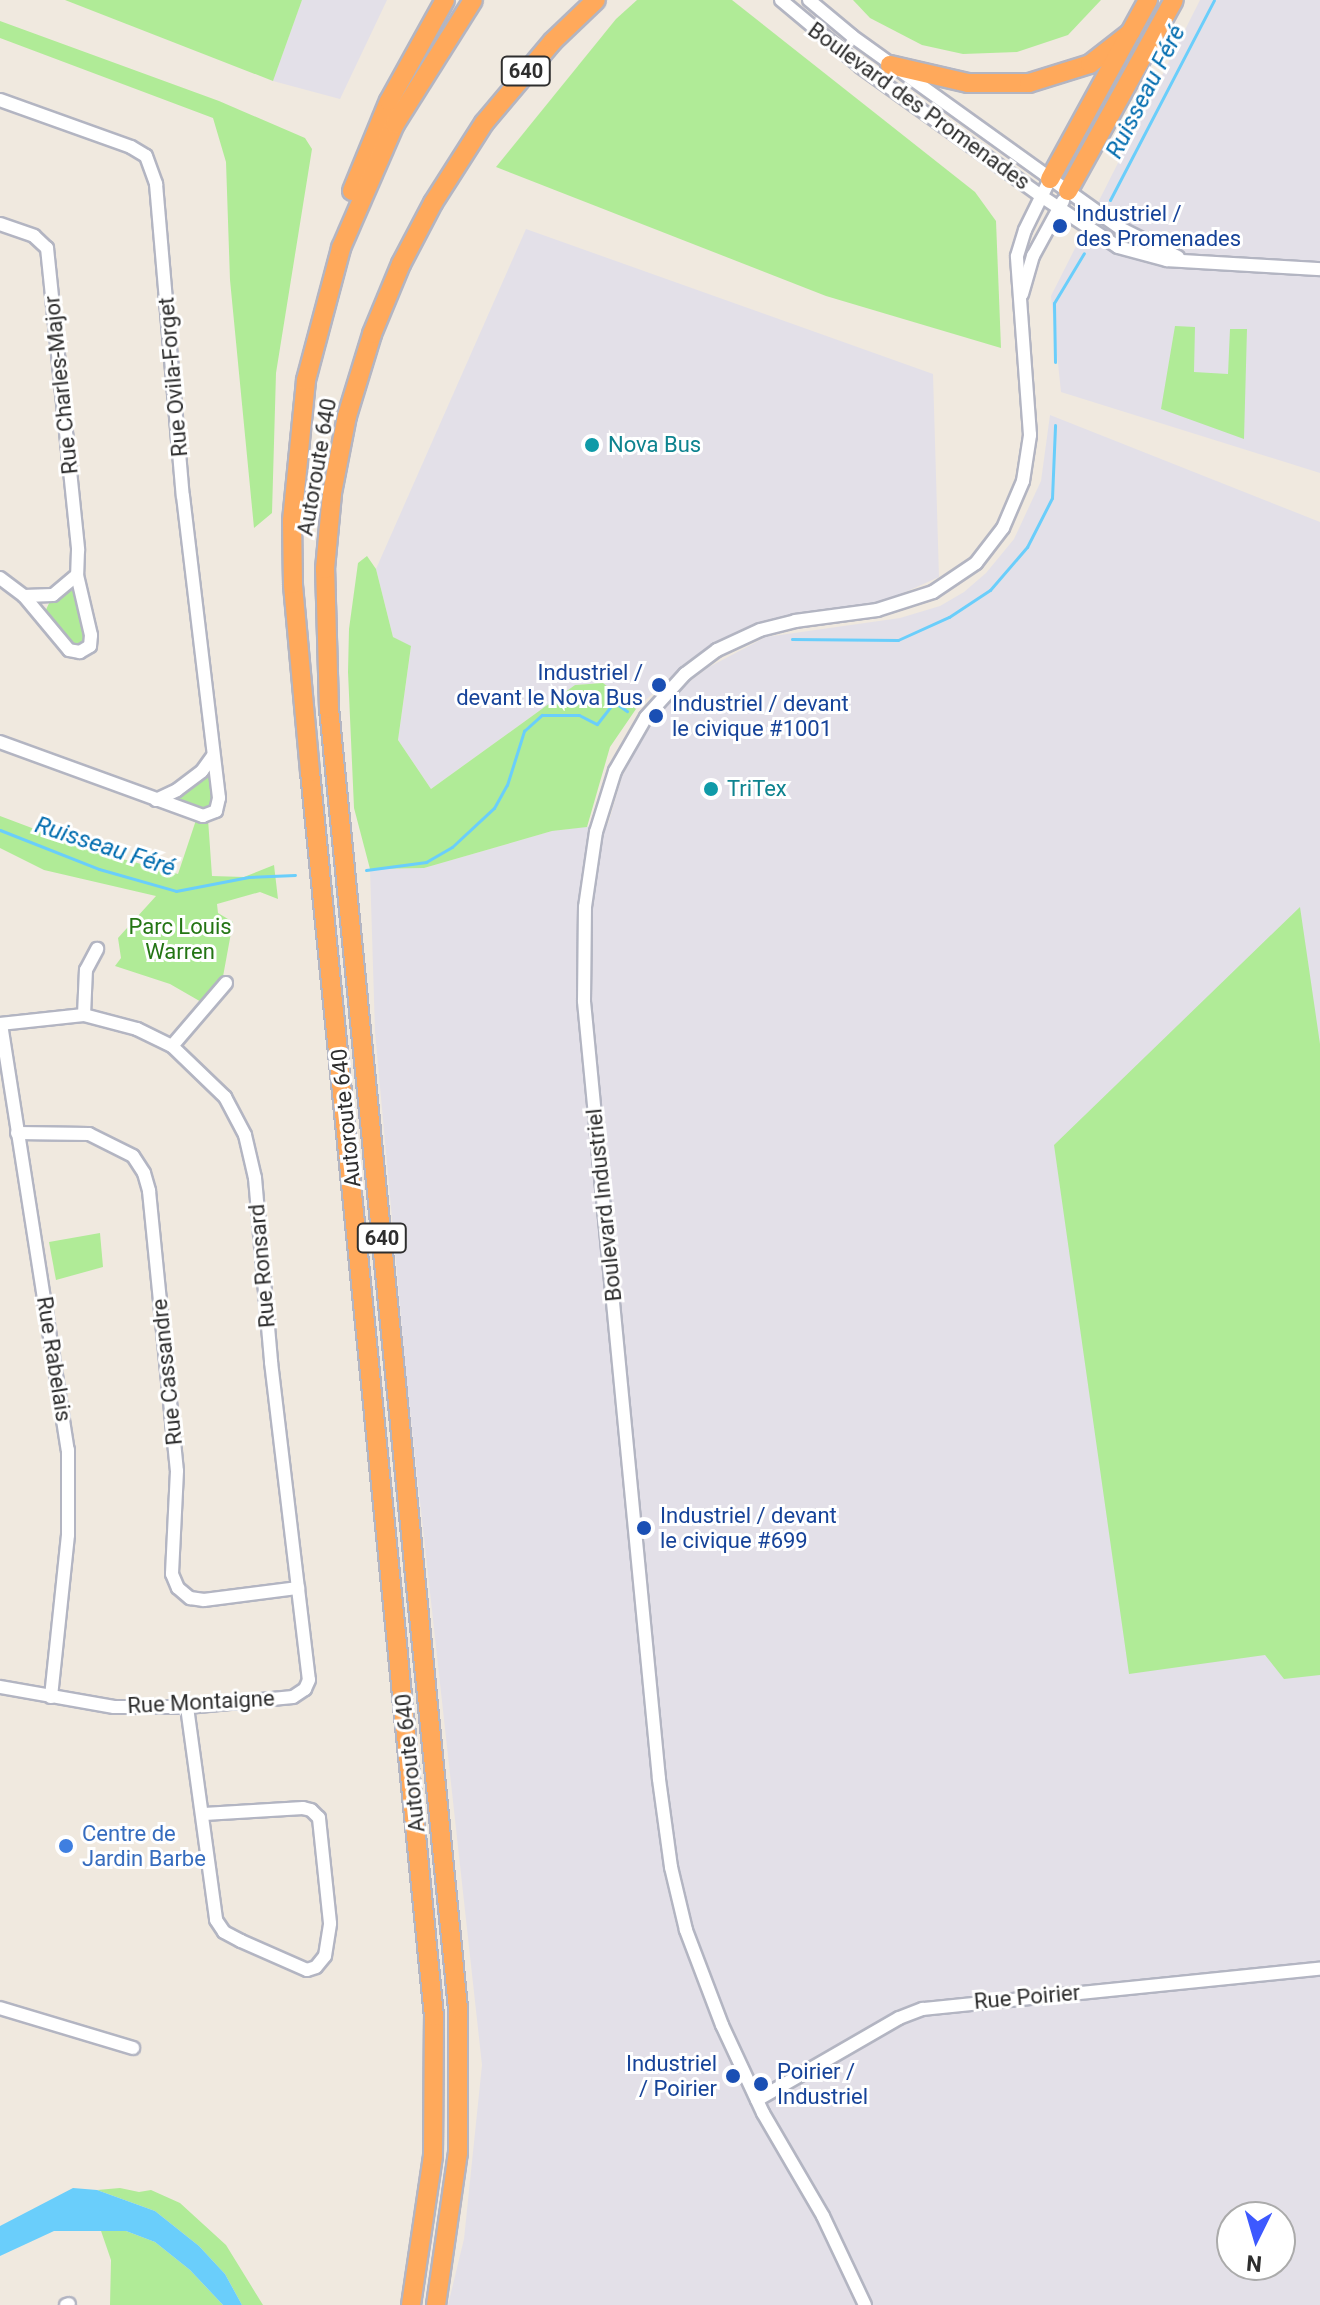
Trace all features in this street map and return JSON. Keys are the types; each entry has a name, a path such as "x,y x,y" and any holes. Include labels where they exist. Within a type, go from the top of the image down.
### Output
{"highway":[{"path":"388,122 445,0"},
{"name":"Autoroute 640","path":"411,2305 431,2176 436,2100 434,2016 292,568 293,496 301,413 329,283 369,162 388,122 473,0"},
{"name":"Autoroute 640","path":"436,2305 458,2153 458,2008 329,709 324,605 332,493 357,382 387,296 441,190 466,150 526,71 596,0"},
{"path":"1050,179 1148,0"},
{"path":"1068,191 1174,0"},
{"path":"890,65 968,83 1029,83 1090,64 1131,32"}],"street":[{"name":"Boulevard des Promenades","path":"781,0 861,67 1059,209 1128,252 1196,262"},
{"name":"Boulevard des Promenades","path":"809,0 890,65 1050,179 1148,244 1196,262"},
{"name":"Rue Ovila-Forget","path":"0,100 131,147 146,156 156,184 183,496 219,798 216,811 203,816 0,742"},
{"name":"Boulevard Industriel","path":"865,2305 823,2216 757,2100 700,1971 682,1912 666,1837 583,989 588,875 602,810 625,749 659,700 693,667 729,643 771,626 877,610 923,596 962,575 991,546 1017,499 1028,455 1030,425 1019,307 1018,251 1050,179"},
{"name":"Boulevard Industriel","path":"1019,307 1031,263 1068,191"},
{"name":"Rue Charles-Major","path":"0,224 34,236 47,248 78,550 77,575 91,635 90,646 80,652 69,650 24,596 0,578"},
{"path":"1196,262 1320,269"},
{"path":"24,596 53,595 77,575"},
{"path":"156,800 177,790 202,771 213,756"},
{"path":"84,1015 86,970 97,949"},
{"path":"172,1046 226,983"},
{"name":"Rue Ronsard","path":"1,1024 84,1015 137,1029 172,1046 225,1097 245,1135 255,1178 271,1362 309,1680 305,1689"},
{"name":"Rue Rabelais","path":"1,1024 68,1450 68,1535 51,1697"},
{"name":"Rue Cassandre","path":"17,1133 89,1134 133,1156 144,1173 149,1191 177,1471 172,1574 178,1588 190,1598 204,1600 298,1588"},
{"name":"Rue Montaigne","path":"0,1687 114,1707 187,1707 293,1697 305,1689"},
{"path":"187,1707 204,1814 216,1920 224,1932 307,1970 316,1967 325,1956 330,1923 319,1818 303,1808 204,1814"},
{"name":"Rue Poirier","path":"757,2100 899,2018 923,2009 1320,1969"},
{"path":"0,2008 133,2048"}],"shaded area":[{"path":"302,0 387,0 340,99 273,81"},
{"path":"1200,0 1320,0 1320,473 1061,392 1051,296"},
{"path":"526,229 933,374 939,577 890,599 744,628 675,673 636,709 603,683 575,685 431,789 398,740 411,647 393,637 376,569"},
{"path":"1050,415 1320,522 1320,2305 448,2305 464,2239 482,2065 407,1383 375,1032 370,869 424,868 552,831 608,824 622,777 643,737 681,688 709,667 766,637 900,618 940,606 964,592 986,573 1014,539 1041,481"}],"green space":[{"path":"65,0 302,0 273,81"},
{"path":"637,0 732,0 975,192 996,221 1001,348 826,296 496,167 616,19"},
{"path":"853,0 1101,0 1068,35 1017,52 963,54 922,45 870,18"},
{"path":"0,21 219,101 305,138 312,149 276,373 272,513 254,528 230,280 226,162 213,118 0,38"},
{"path":"1175,326 1195,327 1194,372 1228,374 1230,329 1247,329 1244,439 1161,409"},
{"path":"367,556 376,569 393,637 411,646 398,740 431,789 575,685 603,683 636,709 610,747 587,827 552,831 424,868 370,869 354,808 348,672 349,629 358,563"},
{"path":"65,588 81,595 91,635 80,652 42,618 53,595"},
{"path":"202,771 213,773 219,798 203,816 174,804 177,790"},
{"name":"Parc Louis Warren","path":"0,816 93,851 178,874 196,820 208,819 212,876 244,877 274,865 278,899 260,892 217,904 218,913 233,922 222,982 203,1003 170,984 115,966 121,958 118,938 156,896 44,870 0,848"},
{"path":"1300,907 1320,1044 1320,1675 1284,1679 1265,1655 1129,1674 1054,1145"},
{"path":"100,1233 103,1267 56,1280 49,1242"},
{"path":"120,2188 139,2192 151,2190 180,2203 226,2245 263,2305 242,2305 225,2274 199,2246 155,2211 97,2190"},
{"path":"100,2228 126,2231 155,2242 190,2270 223,2305 110,2305 111,2260"}],"water":[{"path":"73,2188 97,2190 155,2211 199,2246 225,2274 242,2305 223,2305 190,2270 155,2242 126,2231 54,2231 0,2256 0,2226"}],"waterway":[{"name":"Ruisseau Féré","path":"1110,200 1214,0"},
{"name":"Ruisseau Féré","path":"1055,362 1054,303 1084,253"},
{"name":"Ruisseau Féré","path":"792,639 898,640 949,617 990,590 1027,547 1052,498 1055,425"},
{"name":"Ruisseau Féré","path":"366,870 426,862 452,847 494,808 507,785 524,731 542,715 579,715 597,724 614,702 627,711"},
{"name":"Ruisseau Féré","path":"0,830 99,869 176,891 249,877 295,875"}],"place":[{"name":"Industriel / des Promenades","path":"1060,226"},
{"name":"Nova Bus","path":"592,445"},
{"name":"Industriel / devant le Nova Bus","path":"659,685"},
{"name":"Industriel / devant le civique #1001","path":"656,716"},
{"name":"TriTex","path":"711,789"},
{"name":"Industriel / devant le civique #699","path":"644,1528"},
{"name":"Centre de Jardin Barbe","path":"66,1846"},
{"name":"Industriel / Poirier","path":"733,2076"},
{"name":"Poirier / Industriel","path":"761,2084"}]}
